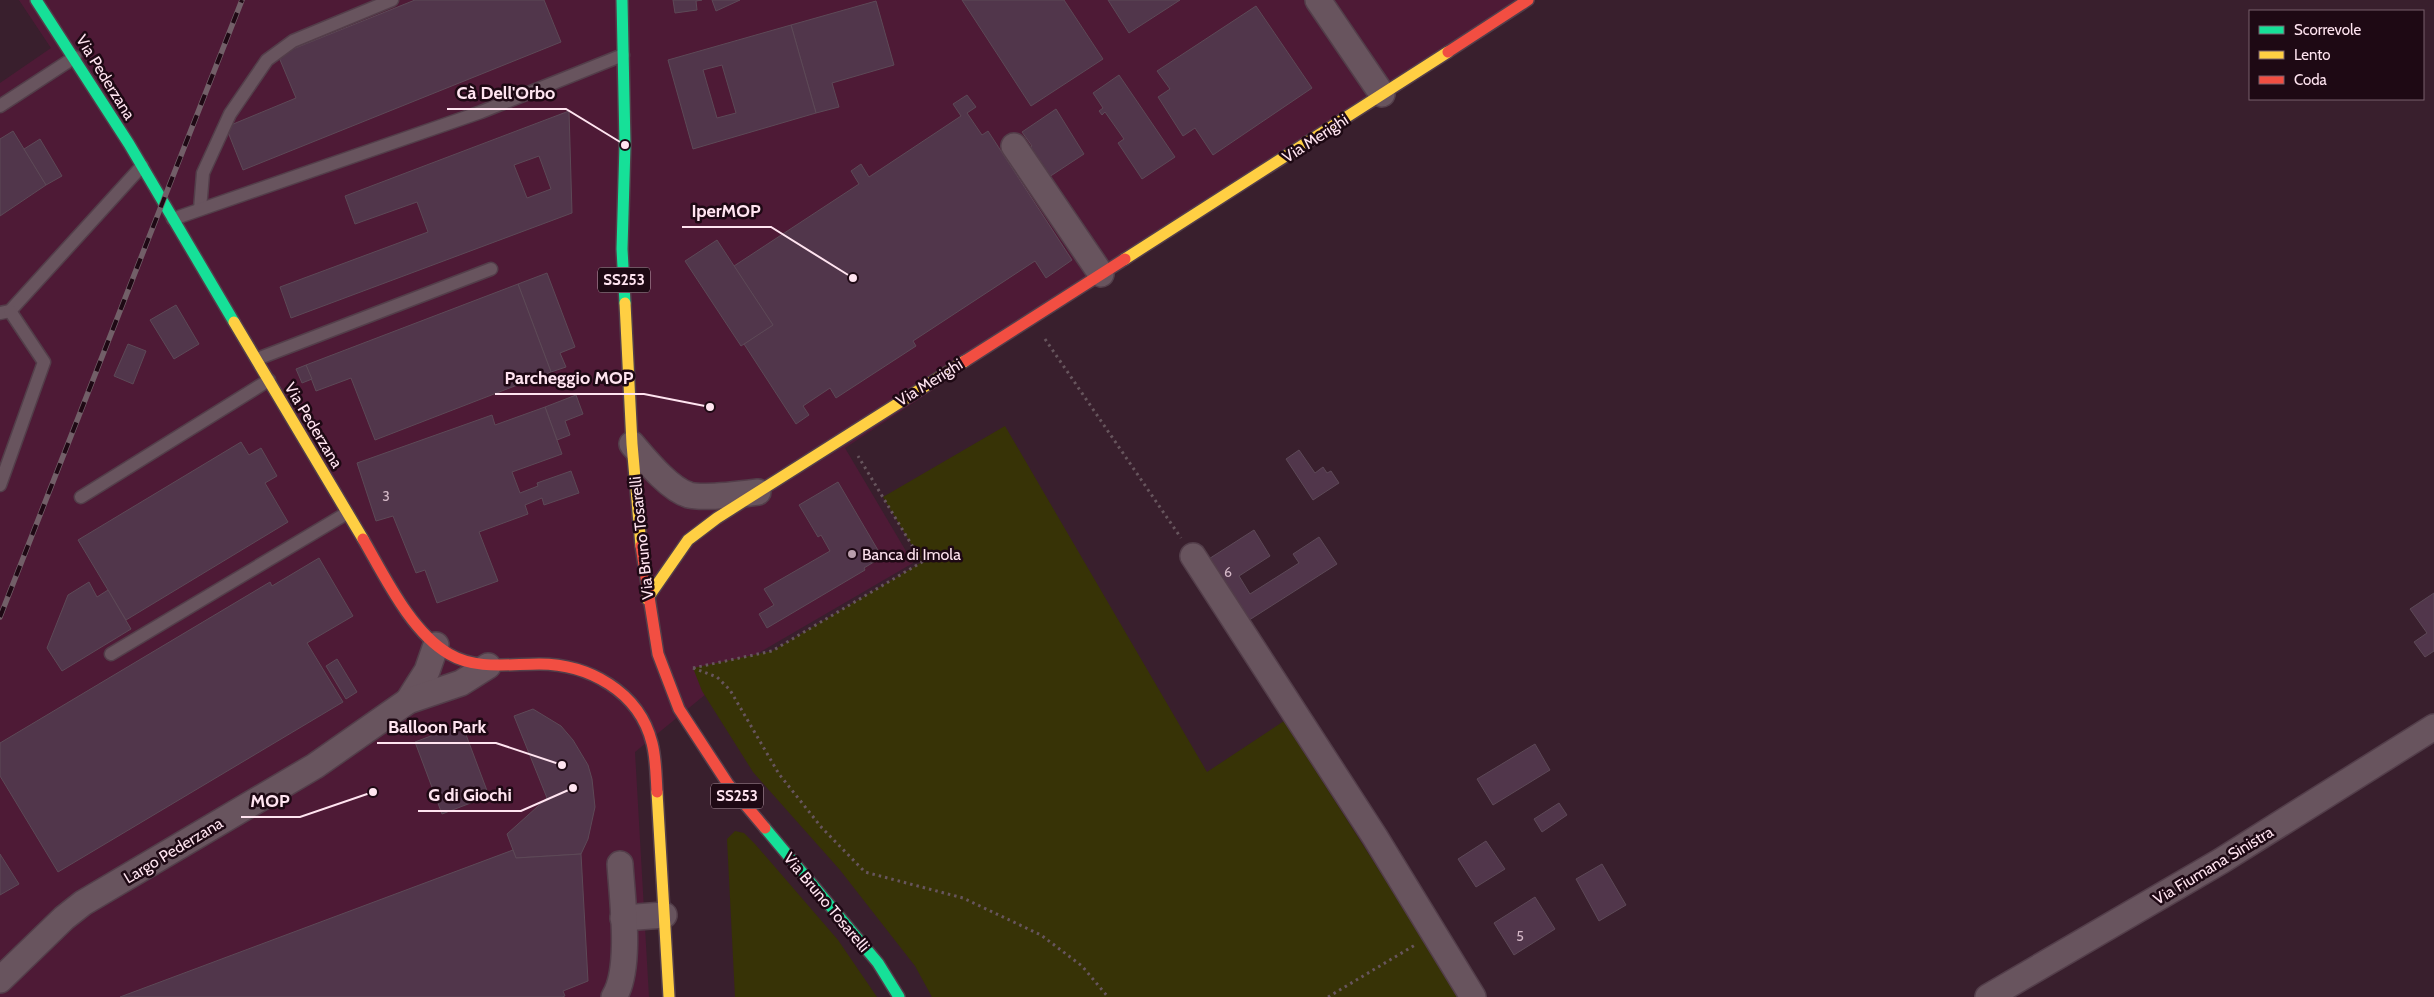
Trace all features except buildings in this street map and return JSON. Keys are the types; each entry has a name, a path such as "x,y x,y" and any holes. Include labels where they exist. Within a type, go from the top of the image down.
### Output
{"main road":[{"name":"Via Pederzana","path":"36,0 75,58 142,166 400,601 424,633 436,645 460,660 488,666 562,665 594,674 608,681 632,704 652,740 656,769 664,915"},
{"name":"Via Bruno Tosarelli","path":"622,0 625,144 622,249 632,444 647,599 658,654 667,682 679,709 700,745 746,807 834,908 878,963 899,997"},
{"name":"Via Merighi","path":"647,599 688,540 717,518 1528,0"},
{"path":"664,915 669,997"}],"street":[{"path":"1318,0 1382,94"},
{"path":"1014,146 1101,274"},
{"name":"Via Merighi","path":"632,444 660,477 689,495 727,496 758,492"},
{"path":"1193,556 1369,828 1473,997"},
{"name":"Largo Pederzana","path":"408,701 427,671 436,645"},
{"name":"Largo Pederzana","path":"0,980 64,918 83,903 315,766 408,701 462,683 488,666"},
{"name":"Via Fiumana Sinistra","path":"1988,997 2221,861 2434,726"},
{"path":"614,997 618,991 625,949 620,864"},
{"path":"623,918 664,915"}],"lane":[{"path":"200,210 203,174 230,114 267,60 293,41 392,0"},
{"path":"173,219 481,112 623,55"},
{"path":"0,106 75,58"},
{"path":"0,485 44,362 5,312 142,166"},
{"path":"256,359 491,269"},
{"path":"81,496 269,380"},
{"path":"111,654 347,513"}],"path":[{"path":"1031,318 1193,556"},
{"path":"685,669 772,652 922,562 856,452 838,439"},
{"path":"693,668 717,677 730,690 779,774 822,828 865,872 963,898 1041,935 1082,966 1108,997"},
{"path":"1328,997 1434,934"}],"shaded area":[{"path":"19,0 1525,0 845,448 913,563 750,658 635,752 649,997 0,997 0,83 51,48"},
{"path":"1005,426 1207,772 1284,721 1458,997 932,997 915,966 840,870 753,772 702,691 693,668 772,651 922,562 883,497"},
{"path":"735,831 744,833 755,844 838,940 877,997 735,997 727,839"}],"railway":[{"path":"0,617 242,0"}],"traffic: fast":[{"path":"36,0 129,144 234,322"},
{"path":"622,0 625,145 622,249 625,303"},
{"path":"765,828 878,963 899,997"}],"traffic: slow":[{"path":"1125,259 1448,52"},
{"path":"625,303 632,444 641,546"},
{"path":"234,322 363,539"},
{"path":"647,599 688,540 717,518 965,361"},
{"path":"657,792 669,997"}],"traffic: jam":[{"path":"1448,52 1528,0"},
{"path":"965,361 1125,259"},
{"path":"363,539 411,618 435,644 449,654 459,659 481,664 539,664 575,669 593,675 623,695 636,709 652,743 657,792"},
{"path":"641,546 658,654 679,709 728,784 765,828"}],"place":[{"name":"Cà Dell'Orbo","path":"625,145"},
{"name":"IperMOP","path":"853,278"},
{"name":"Parcheggio MOP","path":"710,407"},
{"name":"Banca di Imola","path":"852,554"},
{"name":"Balloon Park","path":"562,765"},
{"name":"G di Giochi","path":"573,788"},
{"name":"MOP","path":"373,792"}]}
